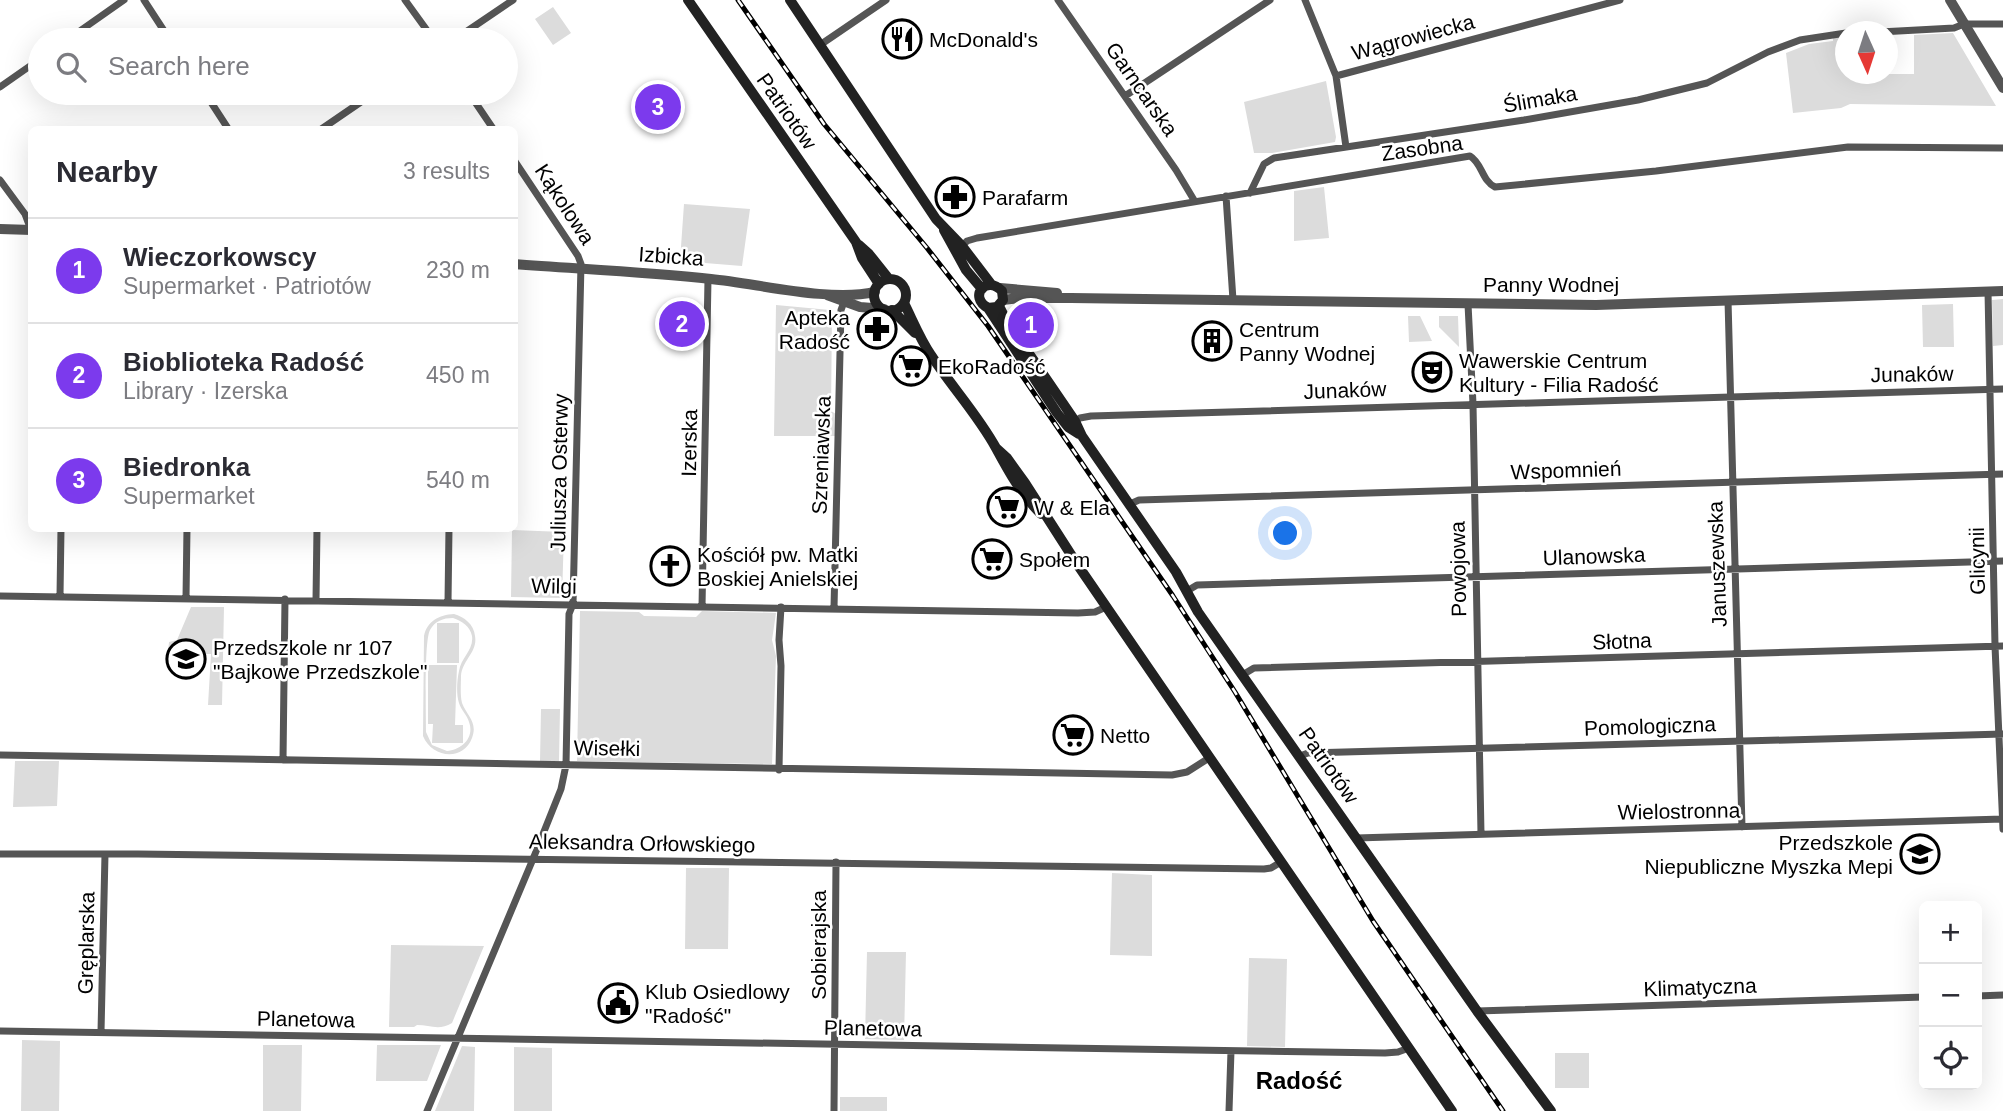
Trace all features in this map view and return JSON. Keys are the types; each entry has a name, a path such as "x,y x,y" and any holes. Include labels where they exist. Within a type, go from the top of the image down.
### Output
{"main road":[{"name":"Patriotów","path":"688,0 856,242 862,258 881,285"},
{"path":"790,0 820,45 829,69 849,88 943,227 962,246 991,287"},
{"path":"943,227 949,243 966,270 1003,295 997,304 980,301 991,287"},
{"path":"919,336 877,303 881,285 898,281 904,286 904,303 919,336 996,448 1000,460 1021,492 1045,517 1452,1111"},
{"path":"888,310 904,303"},
{"name":"Patriotów","path":"997,304 1072,424 1130,504 1205,621 1477,1011 1550,1111"}],"street":[{"path":"84,28 124,0"},
{"path":"144,0 162,28"},
{"path":"405,0 425,28"},
{"path":"472,28 513,0"},
{"path":"820,45 886,0"},
{"name":"Garncarska","path":"1058,0 1194,200"},
{"path":"1125,96 1270,0"},
{"path":"1305,0 1336,76 1346,147"},
{"name":"Wągrowiecka","path":"1336,76 1620,0"},
{"path":"1950,0 2003,88"},
{"path":"1898,31 1954,28 1964,24 2003,24"},
{"name":"Ślimaka","path":"1250,193 1268,160 1639,100 1707,83 1768,52 1800,40 1835,35"},
{"path":"0,87 28,67"},
{"path":"213,105 226,126"},
{"path":"326,126 356,105"},
{"path":"477,105 491,126"},
{"name":"Zasobna","path":"962,246 977,238 1470,156 1475,159 1489,184 1495,187 1665,170 1847,147 2003,148"},
{"name":"Kąkolowa","path":"518,166 578,256 581,269"},
{"path":"0,180 28,222"},
{"path":"1226,196 1233,300"},
{"path":"0,229 28,230"},
{"name":"Izbicka","path":"518,264 708,279 823,294 859,295 881,285"},
{"name":"Juliusza Osterwy","path":"427,1111 533,859 561,789 566,765 569,614 573,604 581,269"},
{"name":"Izerska","path":"702,607 708,279"},
{"name":"Panny Wodnej","path":"991,287 1099,298"},
{"name":"Glicynii","path":"1988,291 1992,475 1999,561 2003,830"},
{"name":"Panny Wodnej","path":"997,304 1019,298 1596,304 2003,291"},
{"name":"Izbicka","path":"823,294 860,307 888,310"},
{"name":"Januszewska","path":"1728,300 1742,827"},
{"name":"Szreniawska","path":"834,608 841,310 844,302"},
{"name":"Powojowa","path":"1468,304 1473,404 1481,834"},
{"name":"Junaków","path":"1072,424 1091,416 2003,389"},
{"name":"Wspomnień","path":"1130,504 1139,500 2003,474"},
{"path":"60,596 61,532"},
{"path":"186,598 187,532"},
{"path":"316,600 317,532"},
{"path":"448,602 449,532"},
{"name":"Ulanowska","path":"1187,591 1196,585 1999,561"},
{"name":"Wilgi","path":"0,596 1078,613 1095,612 1106,607"},
{"path":"283,760 285,600"},
{"path":"779,770 781,607"},
{"name":"Słotna","path":"1244,674 1254,668 1999,646"},
{"name":"Pomologiczna","path":"1300,757 1308,753 2001,734"},
{"name":"Wisełki","path":"0,755 1114,774 1181,774 1209,758"},
{"name":"Wielostronna","path":"1356,838 2003,819"},
{"name":"Aleksandra Orłowskiego","path":"0,854 1264,869 1281,862"},
{"name":"Gręplarska","path":"101,1032 105,854"},
{"name":"Sobierajska","path":"834,1111 836,862"},
{"path":"1982,996 2003,995"},
{"name":"Klimatyczna","path":"1477,1011 1919,997"},
{"name":"Planetowa","path":"0,1031 1385,1053 1409,1048"},
{"path":"1229,1111 1231,1051"}],"shaded area":[{"path":"553,7 571,33 553,45 535,19"},
{"path":"1953,33 1996,106 1850,104 1841,108 1793,113 1786,53 1809,44 1833,41 1835,38 1835,84 1898,84 1898,74 1914,74 1914,35"},
{"path":"1326,81 1335,142 1272,153 1254,153 1244,102"},
{"path":"1324,187 1329,238 1294,241 1294,191"},
{"path":"684,204 750,209 742,266 680,261"},
{"path":"2003,299 2003,345 1993,346 1992,300"},
{"path":"1953,304 1954,347 1923,347 1922,305"},
{"path":"776,305 830,310 832,314 831,411 836,414 835,436 774,436"},
{"path":"1408,316 1420,316 1432,341 1409,342"},
{"path":"1439,316 1458,316 1459,347 1439,327"},
{"path":"512,532 564,532 562,598 511,597"},
{"path":"191,607 224,607 222,705 208,705 211,654 190,654 183,662 167,662 169,642 177,640"},
{"path":"580,611 696,617 702,611 776,613 772,640 776,656 772,764 577,761"},
{"path":"458,615 468,622 473,628 475,642 461,676 462,703 474,728 468,746 455,754 440,753 427,743 423,736 424,636 431,623 439,617","holes":["453,618 462,622 472,636 471,645 460,666 457,687 459,703 468,719 470,733 462,746 447,751 432,745 426,732 427,648 430,630 434,624"]},
{"path":"437,623 459,623 459,663 437,663"},
{"path":"428,665 457,665 455,725 463,725 463,743 432,743 433,724 428,724"},
{"path":"541,709 560,709 559,761 540,761"},
{"path":"15,761 59,761 57,806 13,807"},
{"path":"686,868 729,868 728,949 685,949"},
{"path":"1112,873 1152,875 1152,956 1110,955"},
{"path":"391,945 484,946 452,1023 439,1027 389,1027"},
{"path":"867,952 906,952 904,1040 865,1039"},
{"path":"1249,958 1287,959 1285,1047 1247,1046"},
{"path":"22,1040 60,1041 59,1111 21,1111"},
{"path":"263,1045 302,1045 301,1111 263,1111"},
{"path":"377,1045 441,1045 427,1081 376,1081"},
{"path":"462,1046 475,1047 474,1111 435,1111"},
{"path":"514,1047 552,1048 552,1111 514,1111"},
{"path":"1555,1053 1589,1053 1589,1088 1555,1088"},
{"path":"840,1097 887,1097 887,1111 840,1111"}],"railway":[{"path":"738,0 824,124 988,326 1173,596 1235,692 1373,921 1503,1111"}],"place":[{"name":"McDonald's","path":"902,39"},
{"name":"Biedronka","path":"658,107"},
{"name":"Parafarm","path":"955,197"},
{"name":"Bioblioteka Radość","path":"682,324"},
{"name":"Wieczorkowscy","path":"1031,325"},
{"name":"Apteka Radość","path":"877,329"},
{"name":"Centrum Panny Wodnej","path":"1212,341"},
{"name":"EkoRadość","path":"911,366"},
{"name":"Wawerskie Centrum Kultury - Filia Radość","path":"1432,372"},
{"name":"W & Ela","path":"1007,507"},
{"name":"Społem","path":"992,559"},
{"name":"Kościół pw. Matki Boskiej Anielskiej","path":"670,566"},
{"name":"Przedszkole nr 107 \"Bajkowe Przedszkole\"","path":"186,659"},
{"name":"Netto","path":"1073,735"},
{"name":"Przedszkole Niepubliczne Myszka Mepi","path":"1920,854"},
{"name":"Klub Osiedlowy \"Radość\"","path":"618,1003"}],"district":[{"name":"Radość","path":"1299,1080"}]}
